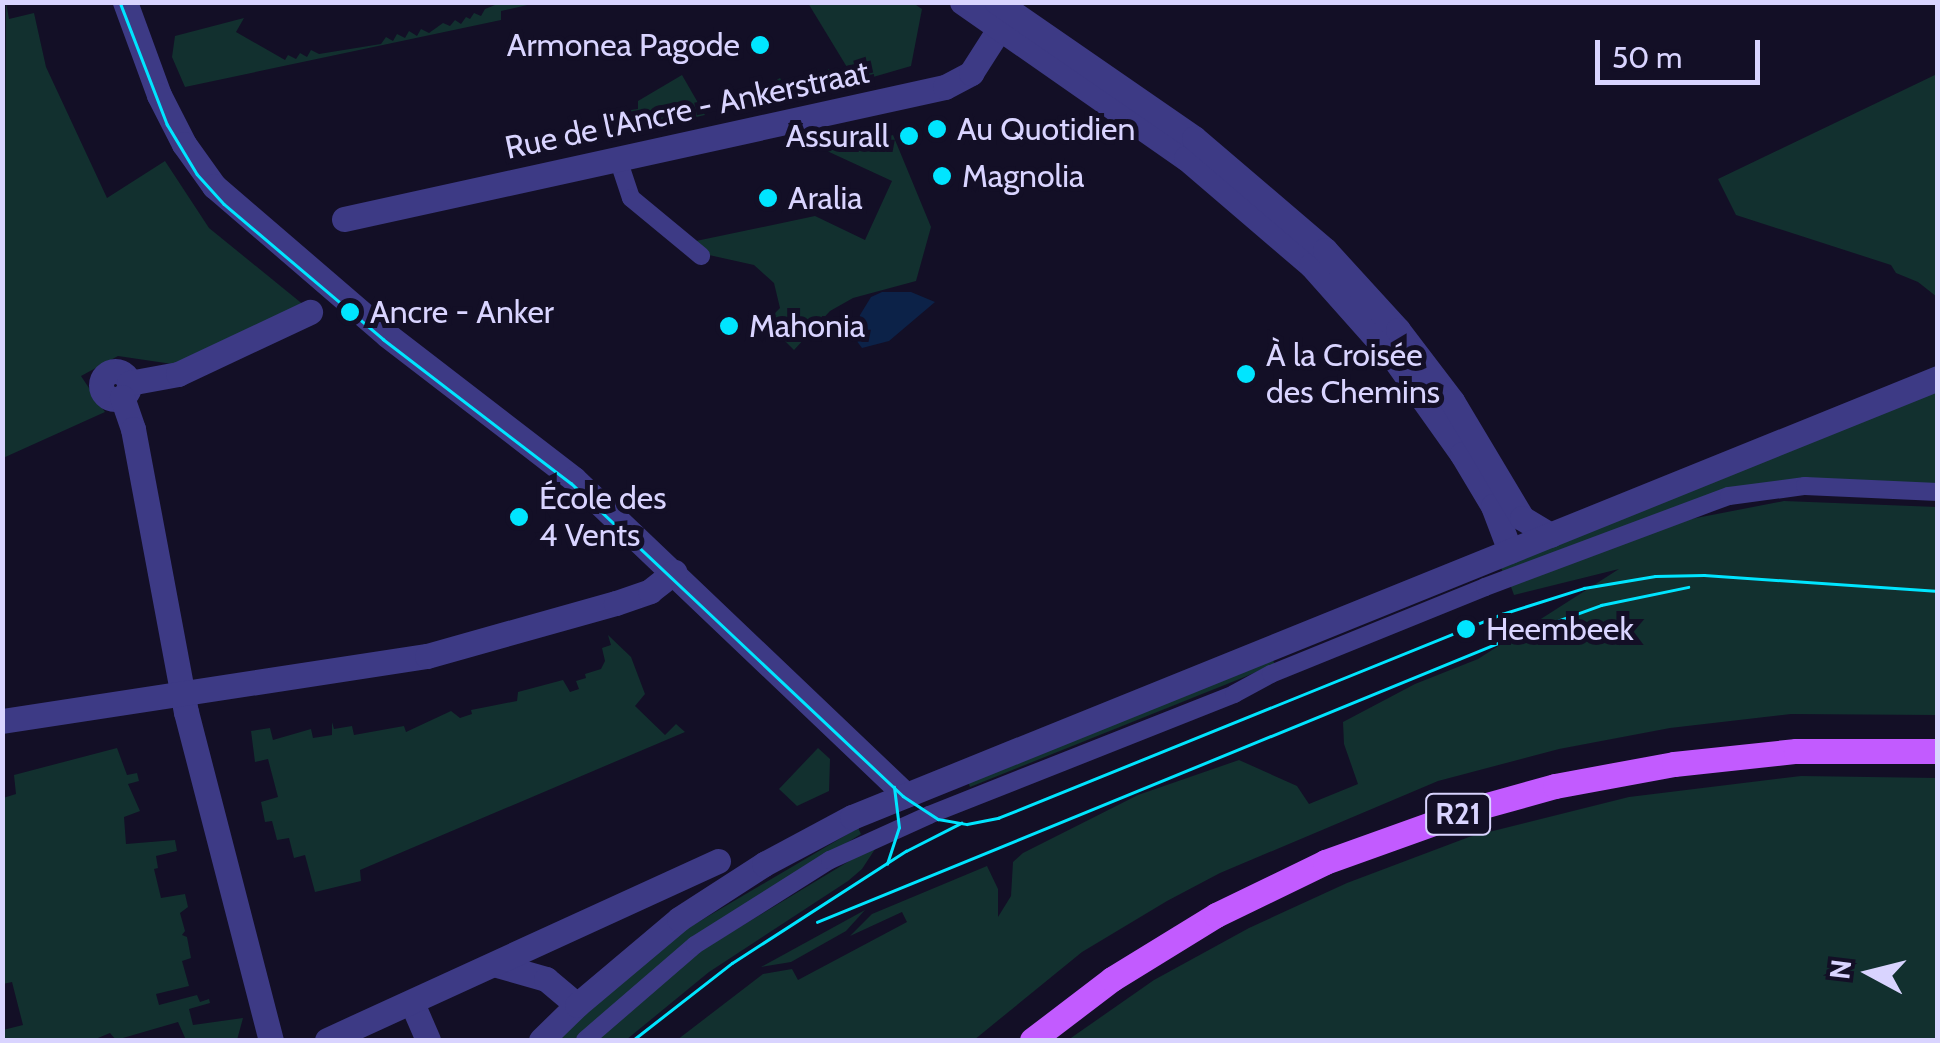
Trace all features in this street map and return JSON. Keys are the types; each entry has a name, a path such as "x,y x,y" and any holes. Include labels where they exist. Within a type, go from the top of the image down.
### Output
{"main road":[{"name":"R21","path":"1032,1040 1112,978 1216,915 1324,862 1476,808 1555,786 1674,764 1796,751 1938,751"}],"street":[{"path":"125,2 166,109 192,157 214,186 386,335 552,459 906,795"},
{"path":"962,2 1002,15 1194,138 1325,250 1424,363 1486,452 1522,518 1550,535"},
{"path":"1002,15 1186,158 1311,265 1393,357 1462,454 1493,506 1510,551"},
{"name":"Rue de l'Ancre - Ankerstraat","path":"344,219 952,84 970,73 1002,15"},
{"path":"618,159 631,198 701,256"},
{"path":"272,1040 182,695 126,390 178,374 310,312"},
{"path":"541,1040 652,940 714,896 820,833 1938,378"},
{"path":"585,1040 695,945 830,860 914,821 1234,694 1271,674 1485,586 1729,496 1806,486 1938,492"},
{"path":"2,721 455,649 632,598 650,591 674,572"},
{"path":"326,1040 718,861"},
{"path":"497,965 546,979 577,1005"},
{"path":"412,1003 428,1040"}],"green space":[{"path":"6,2 9,19 34,13 46,67 107,198 165,161 209,228 305,306 179,365 118,356 81,376 105,412 3,458"},
{"path":"500,3 536,3 501,11 501,20 185,87 172,57 175,36 244,18 236,32 285,60 288,55 296,59 300,53 307,57 311,50 319,54 381,44 386,37 393,41 397,34 405,38 409,31 417,36 421,29 429,33 443,23 450,26 455,20 461,24 474,13 481,16 485,9"},
{"path":"808,3 913,3 922,9 911,66 856,82"},
{"path":"829,69 840,87 746,107 743,100 780,78 789,92"},
{"path":"1937,74 1937,297 1918,282 1896,273 1891,265 1736,215 1718,179"},
{"path":"682,75 705,115 636,131 631,110 638,109 638,101"},
{"path":"893,135 931,227 916,281 853,298 830,311 794,350 766,322 780,308 774,283 754,265 709,255 696,241 815,216 865,240 892,181 827,151"},
{"path":"1937,390 1937,484 1805,479 1727,489 1503,573 1501,567"},
{"path":"1784,501 1937,507 1937,715 1791,714 1670,728 1559,749 1438,781 1220,873 1167,901 1082,952 974,1040 677,1040 763,974 792,969 798,980 907,922 902,912 850,936 872,914 987,866 998,889 998,917 1011,896 1013,862 1023,853 1138,795 1239,760 1297,786 1309,804 1358,784 1344,744 1343,722 1415,684 1478,659 1619,569 1514,595 1510,584 1691,519"},
{"path":"608,635 631,657 645,694 635,706 665,735 676,724 685,732 360,870 361,881 315,892 305,855 294,858 289,838 277,840 272,821 265,822 261,802 278,797 268,759 255,762 251,731 270,728 273,740 311,729 313,738 332,735 332,722 334,729 352,726 354,735 404,726 406,732 451,711 460,718 472,714 471,710 517,701 518,692 563,680 570,692 579,689 576,681 586,678 585,674 601,669 605,661 602,648 611,645"},
{"path":"1272,659 1275,664 970,787 968,782"},
{"path":"117,748 127,775 137,773 139,781 128,784 140,811 124,817 126,844 175,840 177,851 156,856 158,868 154,869 161,898 185,894 188,907 180,913 185,931 182,935 187,937 191,958 182,961 189,986 156,994 159,1005 197,995 200,1002 209,999 210,1003 189,1009 193,1025 243,1018 237,1040 186,1040 178,1022 116,1040 110,1033 93,1040 3,1040 3,1030 23,1025 12,982 3,984 3,798 16,794 14,775"},
{"path":"818,748 830,759 829,791 797,806 779,789"},
{"path":"1801,776 1937,778 1937,1040 1068,1040 1154,980 1249,928 1347,883 1469,837 1629,797"},
{"path":"858,828 861,834 692,939 575,1040 555,1040 683,931"},
{"path":"879,843 862,869 848,881 709,972 626,1040 596,1040 702,950"},
{"path":"865,910 846,931 791,962 761,967"}],"water":[{"path":"882,292 911,292 935,302 889,341 862,348 856,340 860,315 871,297"}],"tram line":[{"path":"120,2 167,124 197,174 224,204 383,339 571,483 903,796 938,819 967,824 998,818 1502,614 1584,588 1655,576 1704,575 1938,591"},
{"path":"817,922 1510,638 1601,605 1688,587"},
{"path":"887,864 899,828 894,787"},
{"path":"633,1040 732,963 906,851 961,823"}],"place":[{"name":"Armonea Pagode","path":"760,45"},
{"name":"Au Quotidien","path":"937,129"},
{"name":"Assurall","path":"909,136"},
{"name":"Magnolia","path":"942,176"},
{"name":"Aralia","path":"768,198"},
{"name":"Ancre - Anker","path":"350,312"},
{"name":"Mahonia","path":"729,326"},
{"name":"À la Croisée des Chemins","path":"1246,374"},
{"name":"École des 4 Vents","path":"519,517"},
{"name":"Heembeek","path":"1466,629"}]}
